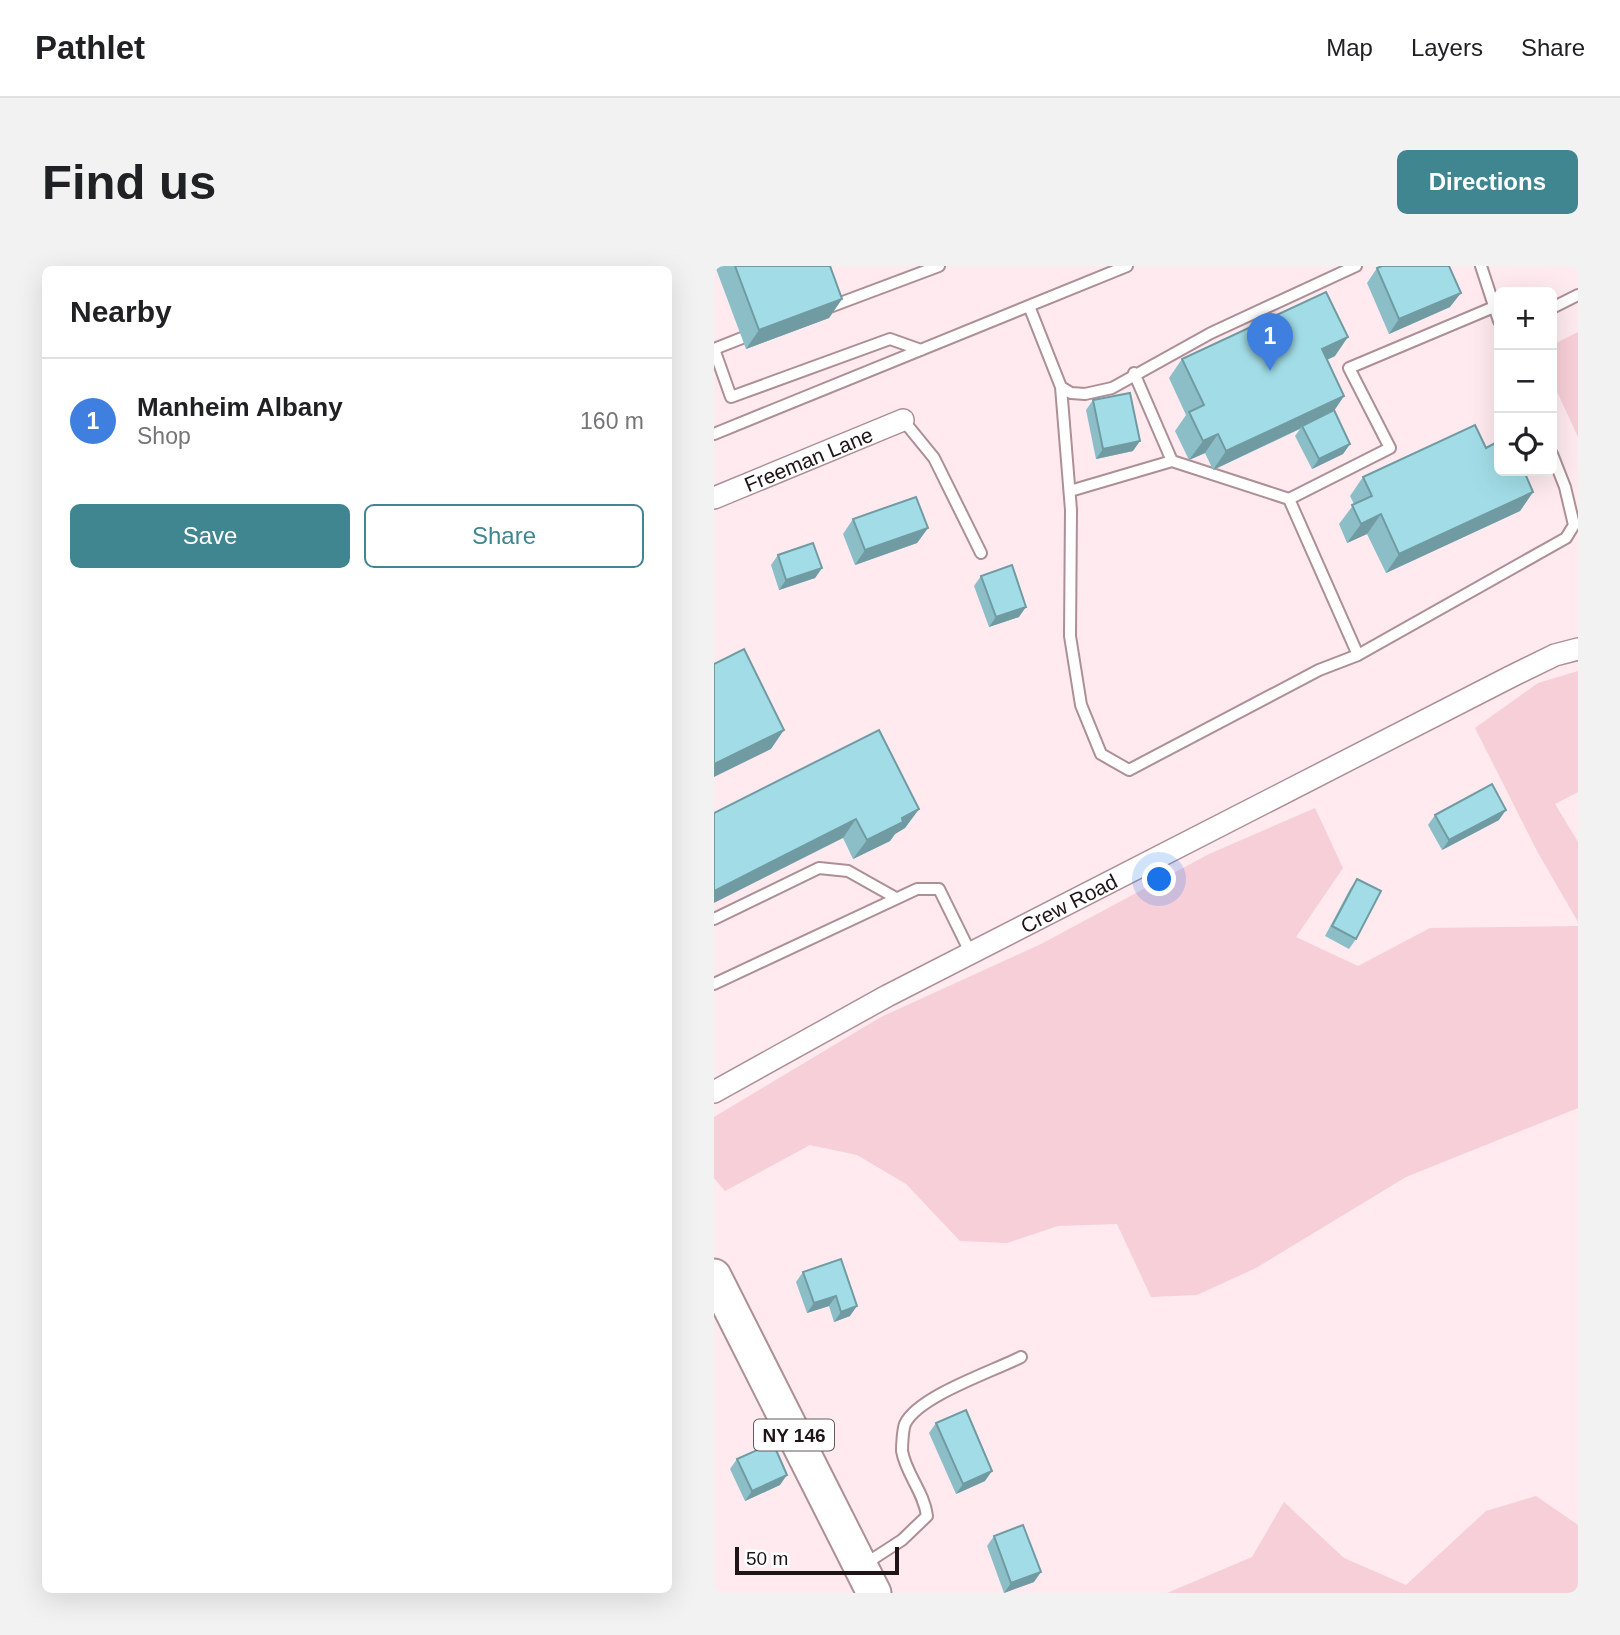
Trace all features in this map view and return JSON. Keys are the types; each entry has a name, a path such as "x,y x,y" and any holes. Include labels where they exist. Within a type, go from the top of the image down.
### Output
{"main road":[{"name":"NY 146","path":"714,1276 867,1580"}],"street":[{"name":"Freeman Lane","path":"714,498 903,420"},
{"name":"Crew Road","path":"714,1092 887,996 1511,676 1555,656 1578,649"}],"lane":[{"path":"825,308 939,266"},
{"path":"714,434 1127,266"},
{"path":"1062,387 1071,393 1085,394 1112,387 1134,373 1356,266"},
{"path":"1070,491 1172,461 1289,499 1390,448 1349,368 1494,307 1481,266"},
{"path":"1557,306 1578,295"},
{"path":"1029,306 1062,387 1070,491 1070,636 1081,705 1101,754 1129,771 1319,670 1358,654 1566,538 1574,525 1557,467"},
{"path":"742,338 714,349 732,397 890,339 921,350"},
{"path":"1134,373 1172,461"},
{"path":"903,420 934,458 981,554"},
{"path":"1289,499 1358,654"},
{"path":"714,919 819,868 848,871 896,898"},
{"path":"714,984 916,889 939,889 971,954"},
{"path":"867,1580 927,1516 926,1504 909,1474 902,1449 905,1424 925,1403 1021,1357"}],"shaded area":[{"path":"1578,332 1578,437 1557,392 1557,342"},
{"path":"1578,671 1578,792 1555,804 1578,842 1578,922 1537,851 1475,728 1538,683"},
{"path":"1315,808 1343,868 1296,937 1358,966 1430,928 1578,926 1578,1108 1406,1177 1256,1268 1197,1295 1151,1297 1117,1224 1058,1226 1007,1243 960,1241 906,1184 857,1155 810,1145 725,1191 714,1178 714,1117 881,1017 1041,944 1209,854"},
{"path":"1536,1496 1578,1525 1578,1593 1167,1593 1252,1557 1284,1502 1344,1558 1406,1585 1486,1511"}],"building":[{"path":"735,266 830,266 842,299 759,330"},
{"path":"1449,266 1461,293 1399,319 1377,268"},
{"path":"1326,292 1348,337 1322,349 1344,396 1226,451 1218,434 1203,441 1189,412 1204,405 1182,359"},
{"path":"1130,393 1140,441 1103,449 1093,400"},
{"path":"1334,410 1350,444 1319,459 1302,426"},
{"path":"1475,425 1486,448 1494,444 1494,476 1526,476 1533,492 1399,554 1381,514 1361,524 1352,505 1372,496 1363,477"},
{"path":"916,497 928,528 865,550 853,519"},
{"path":"813,543 822,568 786,580 778,555"},
{"path":"1012,565 1026,607 996,617 981,576"},
{"path":"744,649 784,730 714,764 714,664"},
{"path":"879,730 919,809 902,818 903,822 867,840 856,819 714,891 714,813"},
{"path":"1492,784 1506,810 1449,840 1435,815"},
{"path":"1357,879 1381,891 1356,939 1332,926"},
{"path":"841,1259 857,1306 841,1312 836,1296 814,1303 803,1272"},
{"path":"966,1410 992,1471 963,1484 936,1423"},
{"path":"773,1443 787,1475 752,1491 737,1459"},
{"path":"1023,1525 1041,1572 1011,1583 994,1536"}],"place":[{"name":"Manheim Albany","path":"1270,371"}]}
